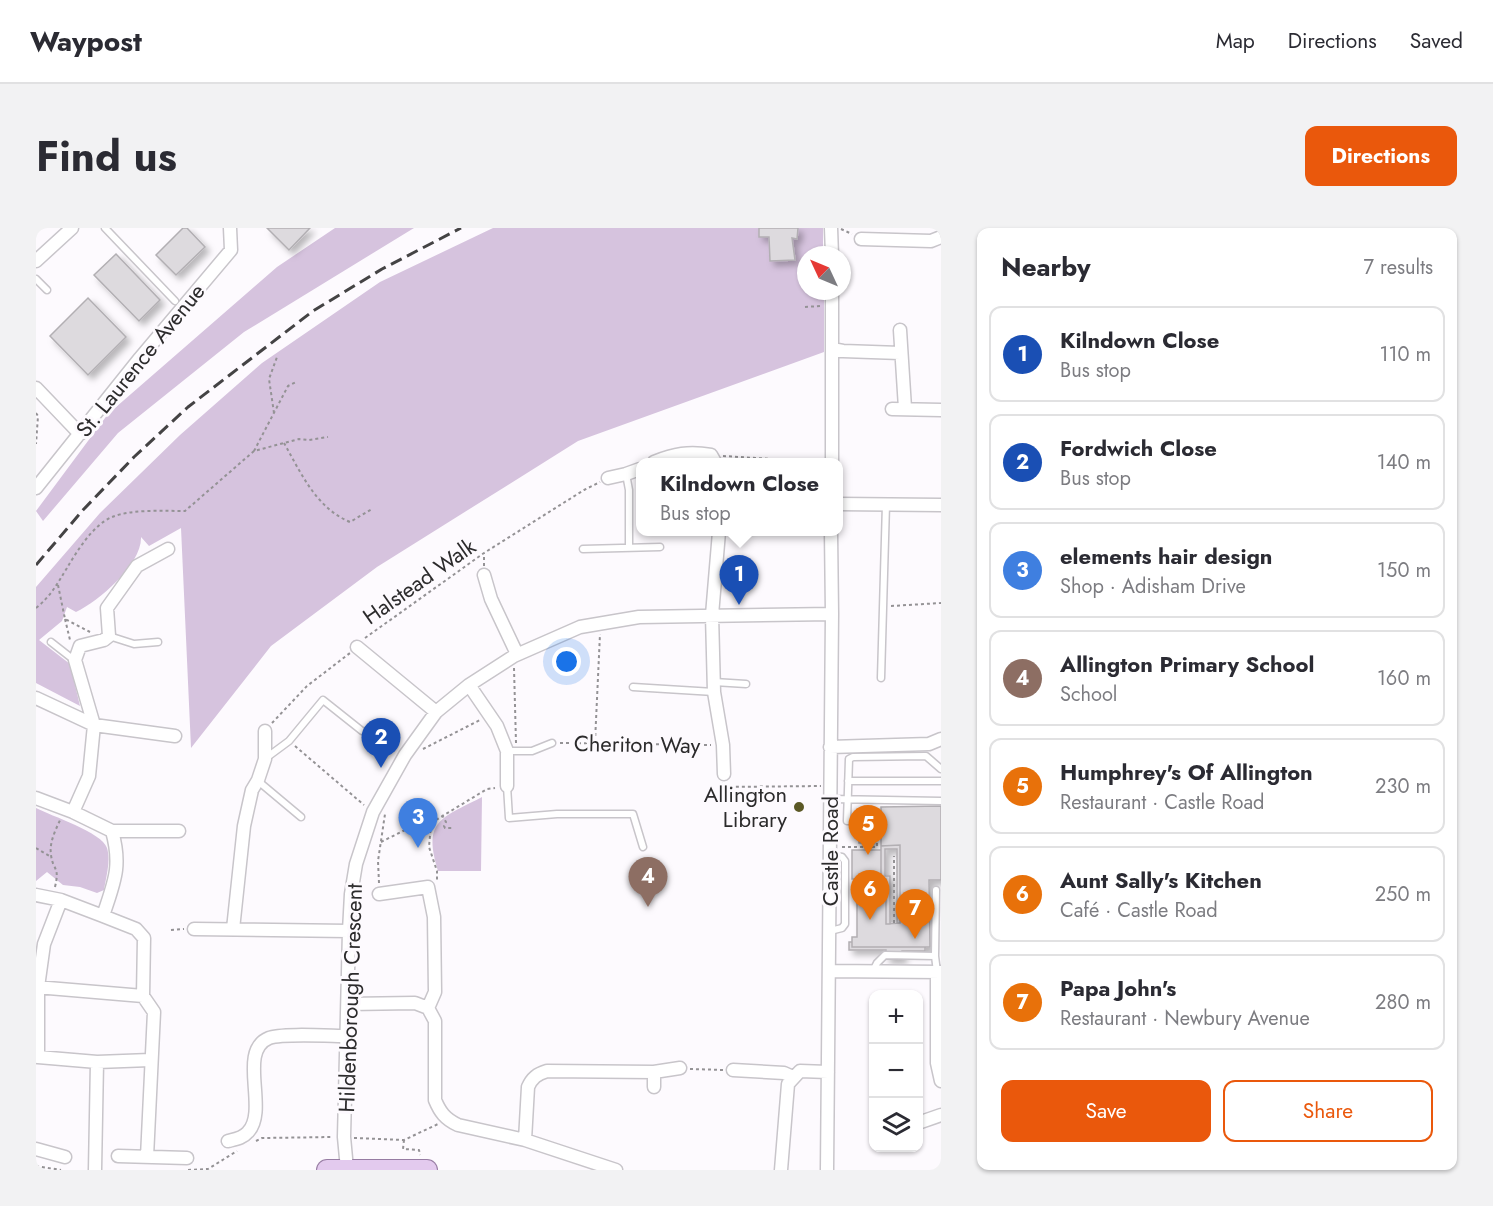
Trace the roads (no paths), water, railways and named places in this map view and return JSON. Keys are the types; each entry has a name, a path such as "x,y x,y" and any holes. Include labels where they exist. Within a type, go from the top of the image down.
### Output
{"main road":[{"path":"337,1169 427,1170"}],"street":[{"path":"36,261 72,228"},
{"name":"St. Laurence Avenue","path":"36,488 140,358 231,250 230,228"},
{"path":"832,228 832,246"},
{"path":"861,239 931,241 941,237"},
{"path":"832,300 832,458"},
{"path":"900,330 898,409 941,410"},
{"path":"832,349 900,353"},
{"path":"36,388 80,434"},
{"path":"664,458 675,454 694,452 710,458"},
{"path":"608,478 636,470"},
{"path":"843,504 941,505"},
{"name":"Cheriton Way","path":"719,536 712,615 714,687 723,746 724,774"},
{"name":"Castle Road","path":"826,1170 829,931 835,851 830,799 831,536"},
{"path":"69,811 89,776 94,725 75,660 80,646 106,638 107,608 137,566 168,549"},
{"path":"484,574 491,599 516,655"},
{"name":"Hildenborough Crescent","path":"337,1169 344,1137 349,931 351,894 356,864 373,812 402,760 436,712 469,685 516,655 580,627 639,617 832,614"},
{"path":"357,647 436,712"},
{"path":"469,685 512,751 507,786"},
{"path":"36,698 94,725 175,736"},
{"path":"233,929 244,826 252,790 265,759 265,731"},
{"path":"830,747 929,744 941,739"},
{"path":"36,798 112,831 180,831"},
{"path":"103,916 117,873 118,852 112,831"},
{"path":"379,894 428,888 434,917 435,992 428,1008"},
{"path":"36,895 56,899 136,929 144,938 143,996 154,1012 147,1157"},
{"path":"56,899 44,944 37,987 37,1057 97,1062 150,1060"},
{"path":"194,929 349,931"},
{"path":"830,971 939,972 937,1063 941,1081"},
{"path":"37,987 143,996"},
{"path":"348,1004 415,1003 428,1008 435,1021 435,1100 447,1120 458,1125 525,1140 616,1170"},
{"path":"228,1141 240,1138 248,1132 254,1121 255,1054 260,1042 272,1036 348,1036"},
{"path":"95,1170 97,1062"},
{"path":"525,1140 528,1087 539,1074 547,1071 654,1072 680,1068"},
{"path":"732,1070 784,1073 793,1077"},
{"path":"781,1170 788,1083 800,1071 828,1072"},
{"path":"654,1072 654,1088"},
{"path":"923,1121 941,1115"},
{"path":"36,1149 65,1157"},
{"path":"118,1156 147,1157 184,1164"}],"lane":[{"path":"105,228 176,301"},
{"path":"36,279 47,290"},
{"path":"626,474 629,490 628,548"},
{"path":"881,678 886,504"},
{"path":"583,549 660,547"},
{"path":"106,638 134,644 158,642"},
{"path":"51,642 75,660"},
{"path":"633,687 714,687 746,684"},
{"path":"265,759 289,741 323,700 362,731"},
{"path":"512,751 532,751 552,743"},
{"path":"876,825 847,821 848,762 853,757 926,756 941,769"},
{"path":"258,780 301,817"},
{"path":"848,781 941,781"},
{"path":"507,786 508,818 556,814 633,814 643,847"},
{"path":"830,799 941,801"},
{"path":"936,890 935,956 939,972"},
{"path":"873,971 885,955 935,956"}],"railway":[{"path":"36,565 83,510 134,457 188,407 313,311 382,269 461,228"}],"place":[{"name":"Kilndown Close","path":"739,605"},
{"name":"Fordwich Close","path":"381,768"},
{"name":"Allington Library","path":"799,807"},
{"name":"elements hair design","path":"418,848"},
{"name":"Humphrey's Of Allington","path":"868,855"},
{"name":"Allington Primary School","path":"648,907"},
{"name":"Aunt Sally's Kitchen","path":"870,920"},
{"name":"Papa John's","path":"915,939"}]}
